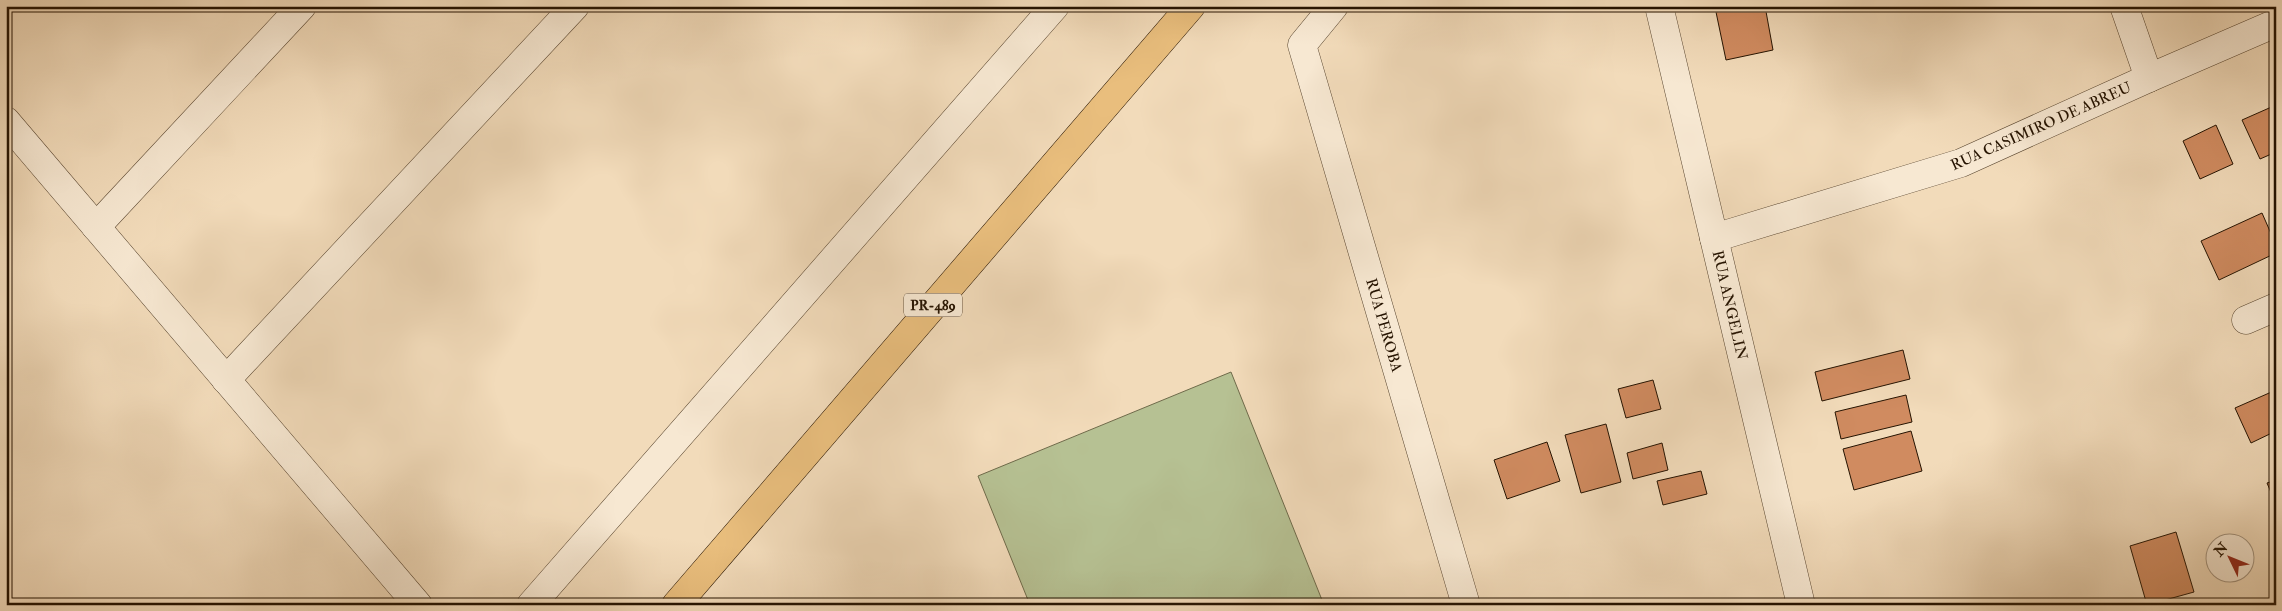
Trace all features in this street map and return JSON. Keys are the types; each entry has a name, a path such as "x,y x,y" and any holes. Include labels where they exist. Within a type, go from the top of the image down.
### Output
{"main road":[{"name":"PR-489","path":"676,605 1191,6"}],"street":[{"path":"96,227 302,6"},
{"path":"226,380 575,6"},
{"path":"532,605 1055,6"},
{"name":"RUA PEROBA","path":"1334,6 1302,45 1466,605"},
{"name":"RUA ANGELIN","path":"1659,6 1801,605"},
{"path":"2124,6 2149,78"},
{"name":"RUA CASIMIRO DE ABREU","path":"1714,238 1961,163 2276,23"},
{"path":"6,121 418,605"},
{"path":"2246,320 2276,307"}],"green space":[{"path":"1231,372 1324,605 1030,605 978,476"}],"building":[{"path":"1745,6 1765,6 1773,50 1726,60 1716,12"},
{"path":"2276,105 2276,152 2260,159 2242,120"},
{"path":"2216,125 2233,164 2200,179 2183,141"},
{"path":"2262,213 2276,245 2276,253 2219,280 2201,241"},
{"path":"1903,350 1910,379 1822,401 1815,372"},
{"path":"1653,380 1661,409 1626,418 1618,389"},
{"path":"2276,390 2276,431 2251,443 2235,408"},
{"path":"1906,395 1912,422 1841,439 1835,412"},
{"path":"1606,424 1621,482 1581,493 1565,435"},
{"path":"1911,431 1922,471 1854,490 1843,449"},
{"path":"1547,442 1560,481 1507,499 1494,460"},
{"path":"1662,443 1668,470 1633,479 1627,453"},
{"path":"1701,471 1707,494 1663,505 1657,481"},
{"path":"2276,480 2276,504 2267,483"},
{"path":"2176,532 2194,592 2147,605 2130,546"}]}
